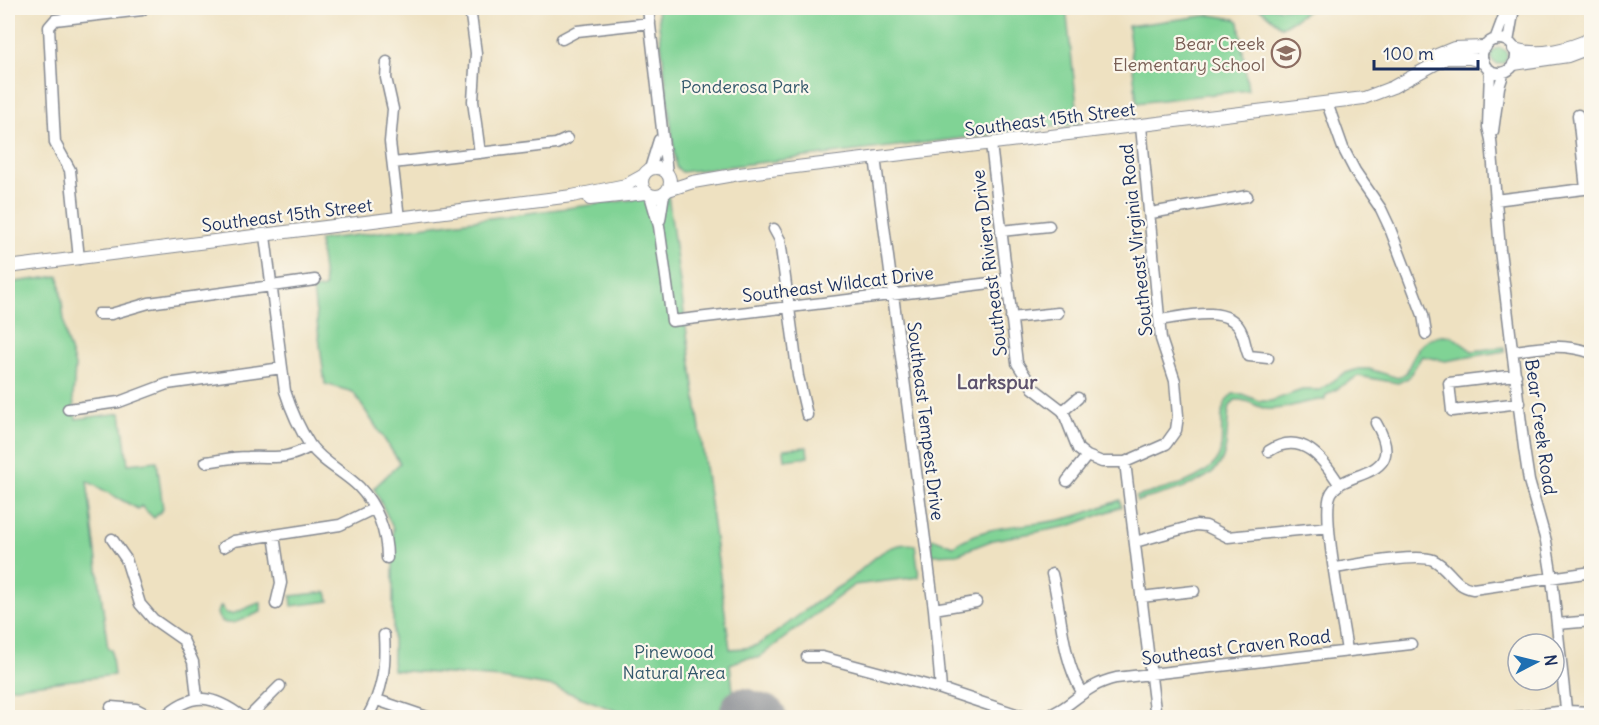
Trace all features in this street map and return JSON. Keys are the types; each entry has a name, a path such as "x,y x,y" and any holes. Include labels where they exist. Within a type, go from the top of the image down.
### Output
{"main road":[{"path":"1511,45 1528,52 1553,50 1592,38"},
{"name":"Southeast 15th Street","path":"1408,78 1416,69 1449,49 1490,43"},
{"path":"1509,68 1568,56 1592,47"},
{"name":"Southeast 15th Street","path":"666,192 693,182 875,157 1364,98 1393,87 1446,58 1470,58 1486,66"},
{"path":"659,168 668,175 666,192 648,194 642,184 647,172 659,168"},
{"name":"Southeast 15th Street","path":"8,267 572,196 626,185 647,172"},
{"name":"Southeast 15th Street","path":"668,175 693,182"},
{"name":"Southeast 15th Street","path":"572,196 585,199 648,194"}],"street":[{"path":"470,8 476,53 473,101 480,153"},
{"path":"648,8 660,131 668,175"},
{"path":"1507,8 1490,43 1511,45 1514,8"},
{"path":"79,259 70,170 55,143 48,27 56,20 142,10"},
{"path":"562,39 577,31 650,23"},
{"name":"Bear Creek Road","path":"1490,43 1486,66 1488,128 1491,140 1495,200 1529,481 1546,541 1567,714"},
{"name":"Bear Creek Road","path":"1491,140 1499,87 1509,68 1511,45"},
{"path":"387,62 386,78 393,109 390,142 399,218"},
{"path":"1486,66 1509,68"},
{"path":"1327,103 1351,164 1389,226 1423,315 1426,334"},
{"path":"1495,200 1589,188 1578,115"},
{"name":"Southeast Virginia Road","path":"1125,462 1166,444 1178,423 1175,381 1163,349 1141,126"},
{"path":"647,172 660,131"},
{"path":"393,163 556,144 567,139"},
{"name":"Southeast Riviera Drive","path":"991,144 1017,363 1023,376 1033,388 1063,411"},
{"name":"Southeast Tempest Drive","path":"875,157 934,609 941,689"},
{"path":"659,226 666,192"},
{"path":"648,194 659,226"},
{"path":"1151,213 1247,196"},
{"name":"Southeast Wildcat Drive","path":"659,226 672,321 1007,281"},
{"path":"1001,231 1049,226"},
{"path":"774,229 780,240 798,376 807,415"},
{"path":"265,236 285,391 293,415 311,446 359,488 373,509 384,527 387,558"},
{"path":"98,314 111,314 149,303 315,280"},
{"path":"1011,318 1058,313"},
{"path":"1160,320 1205,314 1224,316 1239,328 1250,356 1268,358"},
{"path":"1514,351 1556,345 1575,347 1592,353"},
{"path":"68,409 119,402 167,384 282,368"},
{"path":"1516,375 1449,383 1452,411 1520,403"},
{"path":"1078,398 1063,411 1078,449 1087,456 1102,462 1125,462 1156,717"},
{"path":"1269,451 1288,443 1305,446 1317,453 1339,484 1366,475 1378,468 1383,458 1384,448 1382,434 1376,423"},
{"path":"206,462 249,456 279,459 293,456 311,446"},
{"path":"1067,481 1087,456"},
{"name":"Southeast Craven Road","path":"807,657 822,657 941,689 1025,717 1042,717 1061,715 1082,692 1097,682 1347,651 1329,527 1330,495 1339,484"},
{"path":"223,547 234,541 340,525 373,509"},
{"path":"1136,542 1196,525 1206,526 1228,537 1329,527"},
{"path":"274,535 281,583 276,604"},
{"path":"112,539 126,559 140,604 153,619 183,640 193,662 197,697"},
{"path":"1335,568 1418,557 1432,560 1463,588 1473,590 1592,572"},
{"path":"1052,574 1059,602 1065,655 1071,673 1082,692"},
{"path":"1141,597 1194,591"},
{"path":"934,609 976,602"},
{"path":"1557,624 1592,621"},
{"path":"367,717 377,700 384,678 384,636"},
{"path":"1347,651 1411,644"},
{"path":"162,717 184,702 197,697 218,701 246,717 280,686"},
{"path":"377,700 430,717"},
{"path":"111,707 136,709 154,717"},
{"path":"1510,717 1592,712"}],"green space":[{"name":"Ponderosa Park","path":"657,8 1066,8 1079,124 682,172 676,167"},
{"path":"1259,8 1312,8 1282,27"},
{"path":"1211,15 1235,19 1239,22 1248,90 1137,103 1128,26"},
{"path":"1496,48 1502,48 1507,56 1505,62 1496,64 1491,59 1491,53"},
{"name":"Pinewood Natural Area","path":"668,195 730,649 757,645 849,580 874,558 893,547 903,544 915,545 919,577 854,585 758,658 746,658 730,664 736,717 632,717 554,687 502,678 393,670 393,528 374,488 400,463 353,392 325,384 313,290 325,288 319,240"},
{"path":"59,276 66,338 75,366 73,398 76,419 121,413 128,464 157,461 163,509 154,518 141,506 138,509 87,481 108,649 111,649 114,675 8,688 8,283"},
{"path":"1444,335 1453,337 1472,351 1504,347 1504,351 1445,361 1422,356 1408,378 1398,383 1358,376 1325,396 1325,400 1282,408 1267,409 1243,400 1235,400 1230,406 1225,452 1218,467 1209,475 1186,487 1137,501 1136,497 1188,481 1214,464 1221,448 1223,409 1233,394 1242,394 1259,401 1271,401 1302,390 1320,390 1343,374 1358,369 1369,369 1398,378 1406,373 1423,343"},
{"path":"807,447 808,457 785,460 784,449"},
{"path":"1120,500 1121,507 1069,526 993,540 957,554 931,555 932,538 953,546 982,532 1068,518"},
{"path":"327,592 329,601 292,606 291,596"},
{"path":"261,602 261,612 236,622 224,623 217,613 221,606 226,613 232,614"}],"runway":[{"path":"743,711 764,718"}],"place":[{"name":"Bear Creek Elementary School","path":"1286,53"}],"district":[{"name":"Larkspur","path":"997,381"}]}
